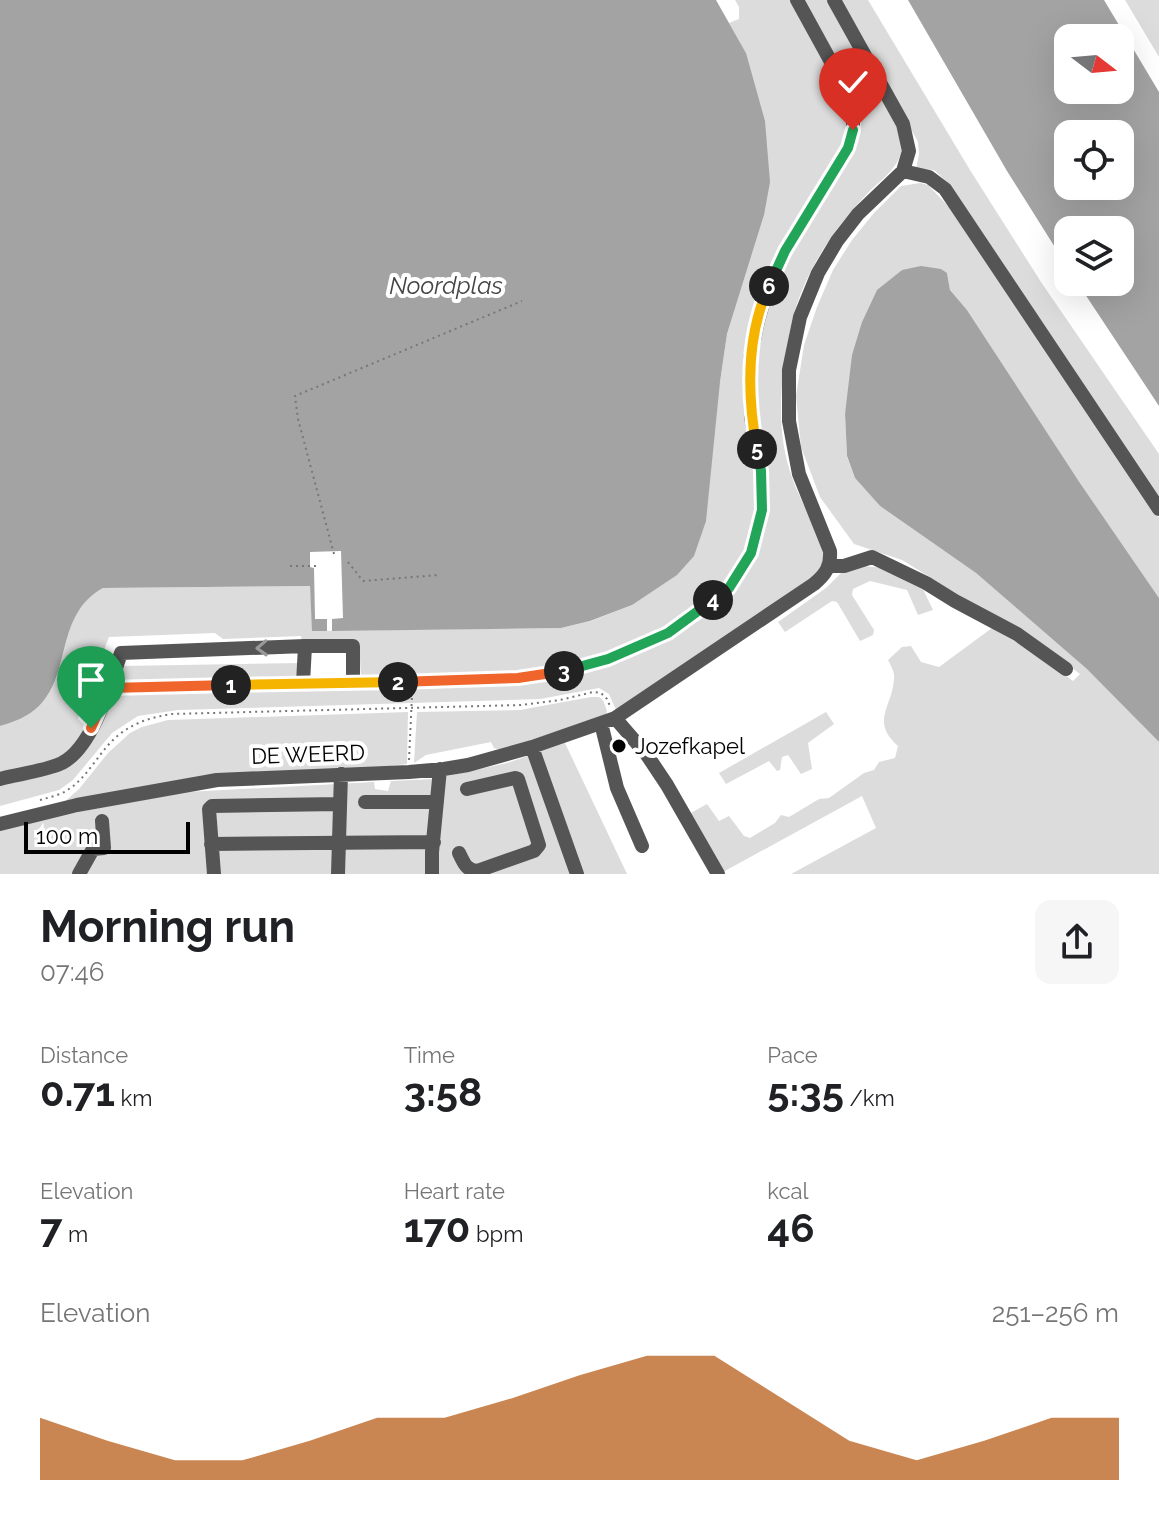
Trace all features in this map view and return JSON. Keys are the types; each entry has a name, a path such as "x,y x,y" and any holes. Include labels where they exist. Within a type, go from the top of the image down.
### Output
{"street":[{"path":"109,688 518,678 608,659 668,633 729,588 751,553 762,510 761,471 751,417 750,359 758,321 766,293 785,251 848,148 853,130 853,110 847,91 797,0"},
{"path":"834,0 903,124 909,151 903,171 858,214 818,273 800,317 789,370 789,421 799,474 830,551 829,566 844,566 872,557 1017,634 1066,669"},
{"path":"903,171 929,177 945,189 1159,509"},
{"name":"DE WEERD","path":"0,824 77,805 217,780 440,769 468,765 532,747 608,721 814,584 829,566"},
{"path":"303,683 305,646"},
{"path":"0,779 59,764 76,754 109,688 121,653 353,646 353,683"},
{"path":"608,721 617,788 642,846"},
{"path":"608,721 647,755 718,874"},
{"path":"532,747 577,874"},
{"path":"432,874 440,769"},
{"path":"338,874 341,774"},
{"path":"459,853 465,866 477,871 534,851 539,845 518,779 467,789"},
{"path":"365,802 437,802"},
{"path":"214,874 209,809 212,806 340,804"},
{"path":"83,871 93,849 104,848 102,821"},
{"path":"211,844 434,842"}],"path":[{"path":"334,554 298,419 295,396 522,301"},
{"path":"348,562 363,581 439,575"},
{"path":"290,566 317,566"},
{"path":"409,772 412,681"},
{"path":"31,803 69,789 118,735 133,725 152,717 172,714 521,705 593,692 601,693 607,699 608,721"}],"shaded area":[{"path":"735,0 792,0 847,103 849,130 753,322 757,506 744,559 717,593 661,630 618,649 568,666 521,672 361,677 359,643 302,644 301,636 223,639 215,633 109,637 79,714 78,719 85,726 77,743 59,758 0,774 0,726 30,713 48,695 76,615 87,598 103,588 310,586 313,631 561,628 591,621 632,605 720,382 727,334 764,215 746,53 729,23 739,19 739,7"},
{"path":"802,0 828,0 899,129 902,147 895,165 829,240 801,292 790,330 782,387 781,424 793,480 823,552 823,563 817,575 616,710 609,694 599,688 540,699 178,710 138,716 112,733 73,780 59,790 0,806 0,784 53,773 112,694 515,683 659,642 700,620 723,601 740,582 761,538 753,387 761,323 787,255 858,137 861,126 860,111"},
{"path":"841,0 868,0 1041,282 1159,454 1159,505 946,181 934,170 916,169 918,142"},
{"path":"1125,0 1159,0 1159,57"},
{"path":"928,185 950,208 1159,518 1159,598 967,310 950,290 947,273 902,270 877,291 862,322 845,414 847,457 855,478 880,506 976,573 1088,669 1159,742 1159,874 791,874 876,828 862,796 723,872 689,814 707,804 719,821 729,816 744,836 750,838 775,823 781,815 789,817 819,799 829,798 864,773 874,770 879,762 895,758 898,746 885,729 884,721 894,679 888,660 902,647 911,646 921,662 939,667 992,628 1073,681 1080,674 1050,651 902,560 854,544 820,497 801,447 796,396 804,345 833,270 852,240 901,186"},
{"path":"864,566 883,568 921,585 933,610 918,615 907,590 870,581 853,589 852,595 874,630 873,635 860,641 837,602 832,601 785,632 778,622 826,588 841,573"},
{"path":"301,663 309,679 117,682 121,666"},
{"path":"591,697 603,700 606,715 501,750 494,748 491,742 426,755 414,763 417,712 520,710"},
{"path":"408,712 407,764 205,775 63,803 130,733 168,720"},
{"path":"826,712 834,724 808,743 812,769 801,774 788,755 782,757 780,770 777,771 769,761 726,784 719,773"},
{"path":"565,743 627,874 0,874 0,831 51,817 186,792 374,782 375,789 388,791 391,781 434,779 507,763"}],"water":[{"name":"Noordplas","path":"0,0 716,0 746,53 765,121 770,182 764,215 727,334 706,521 694,556 677,575 632,605 561,628 332,631 332,619 343,618 341,551 310,552 310,567 314,568 315,619 327,619 327,631 312,631 310,586 103,588 88,599 77,613 49,693 30,713 0,726"},
{"path":"908,0 1104,0 1118,24 1054,24 1054,104 1134,104 1134,50 1159,92 1159,406 1086,296 1134,296 1134,216 1054,216 1054,246"},
{"path":"921,266 947,273 950,290 967,310 1159,598 1159,742 1087,669 976,573 880,506 855,478 847,456 845,414 852,355 862,322 877,290 902,270"}],"place":[{"name":"Jozefkapel","path":"619,746"}],"route":[{"path":"91,728 109,688 518,678 567,670 608,659 668,633 729,588 751,553 762,510 761,471 751,417 750,359 758,321 766,293 785,251 848,148 853,130"}]}
